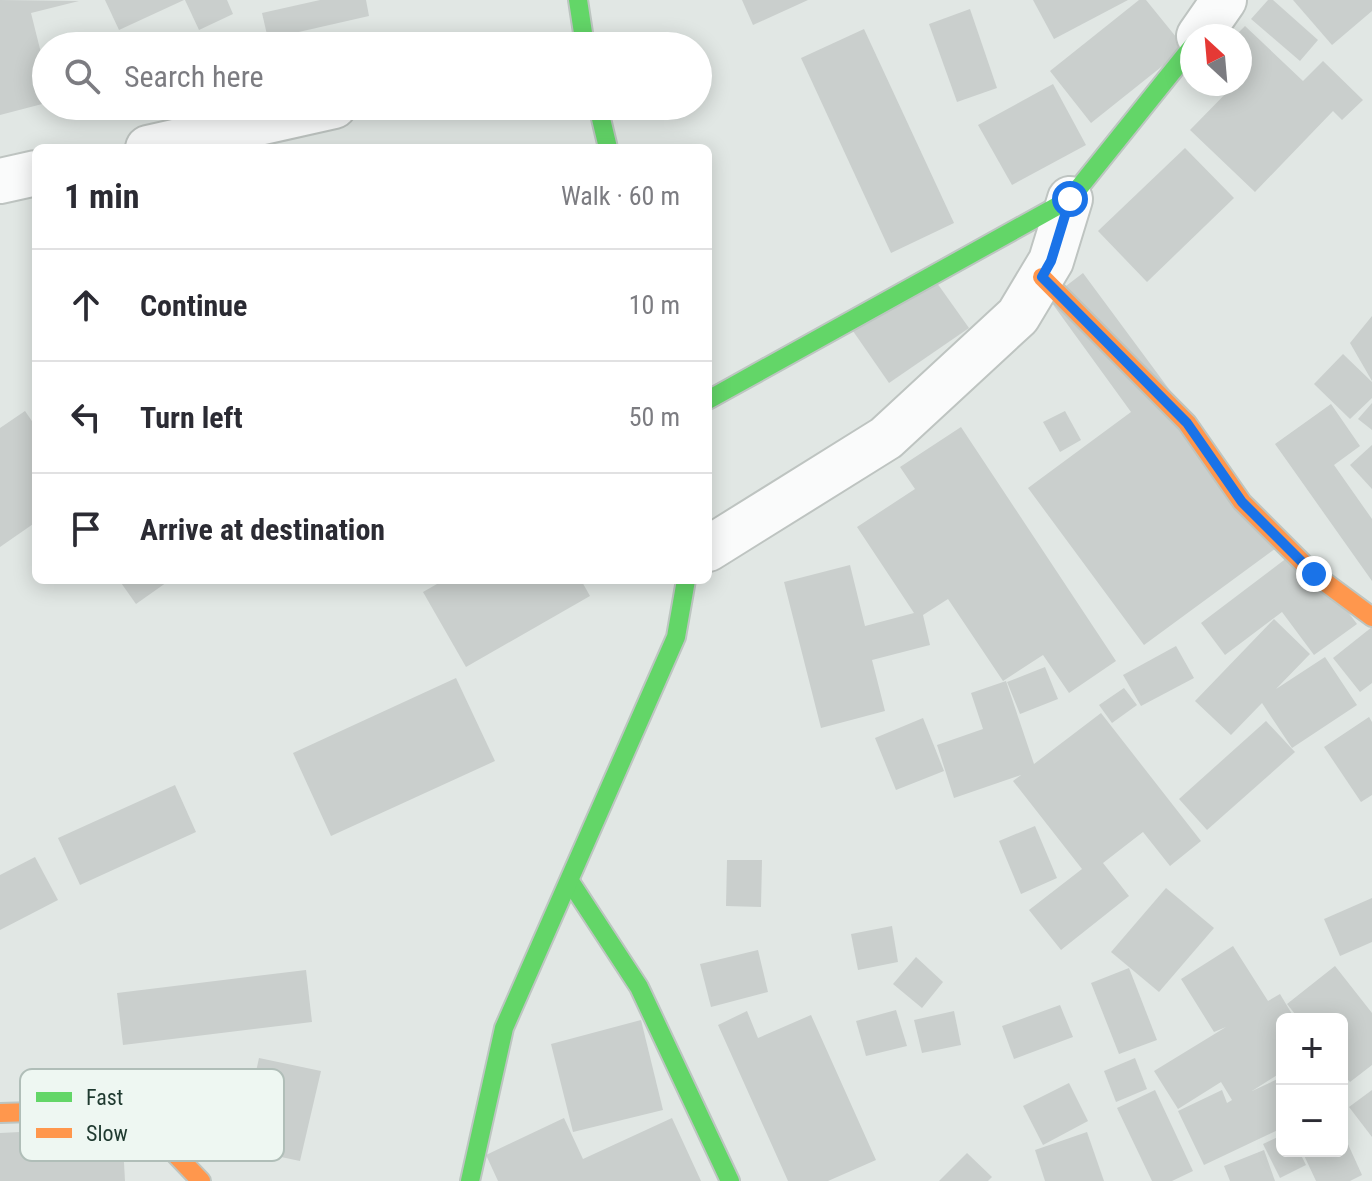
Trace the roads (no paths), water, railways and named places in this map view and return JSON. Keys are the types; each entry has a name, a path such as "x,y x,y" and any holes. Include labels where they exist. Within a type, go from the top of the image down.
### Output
{"street":[{"path":"578,0 583,32"},
{"path":"1207,24 1224,0"},
{"path":"712,547 886,438 1018,316 1051,261 1070,199 1180,62"},
{"path":"166,144 272,120"},
{"path":"601,120 607,144"},
{"path":"0,181 32,174"},
{"path":"712,398 1070,199"},
{"path":"1042,277 1187,423 1242,502 1314,574 1372,617"},
{"path":"470,1181 504,1028 571,883 676,637 685,584"},
{"path":"571,883 639,987 730,1181"},
{"path":"0,1113 20,1112"},
{"path":"182,1161 201,1181"}]}
